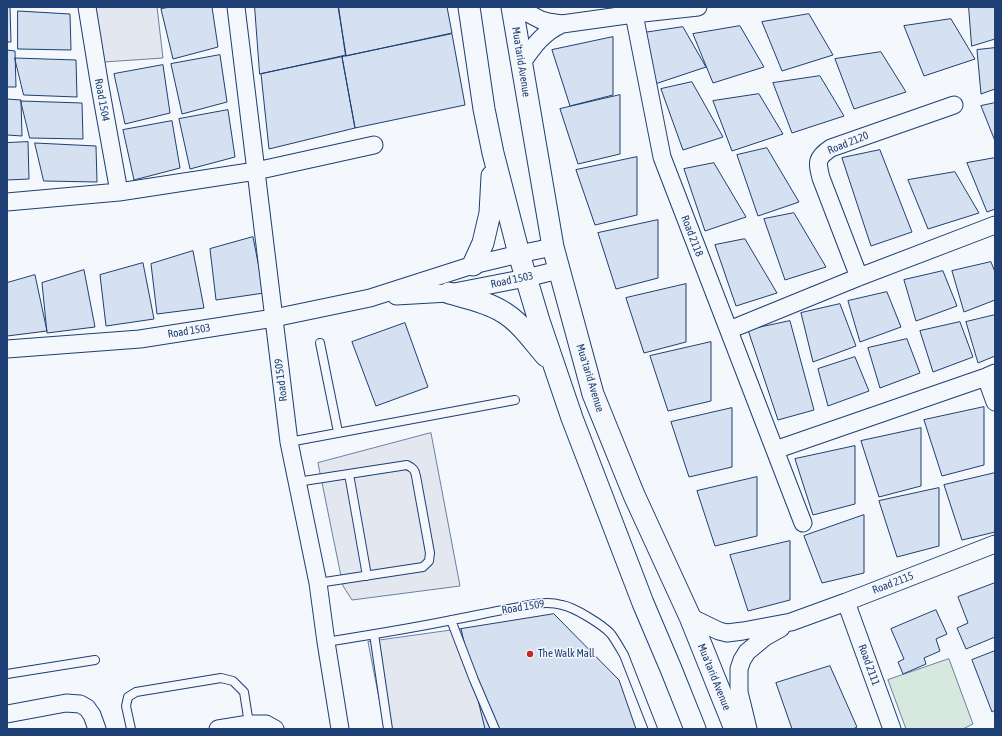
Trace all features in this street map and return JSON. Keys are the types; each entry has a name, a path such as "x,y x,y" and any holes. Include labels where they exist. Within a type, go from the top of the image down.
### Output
{"street":[{"name":"Road 1504","path":"87,7 119,192"},
{"path":"236,7 274,318"},
{"path":"469,7 484,110 493,153 526,278 572,418 643,603 672,669 689,725"},
{"name":"Mua'tarid Avenue","path":"512,7 553,247 593,394 634,495 690,617 735,729"},
{"path":"516,7 541,20 562,24 698,7"},
{"name":"Road 2118","path":"634,14 662,157 803,523"},
{"path":"521,64 542,37 562,24"},
{"name":"Road 2120","path":"859,277 820,178 818,164 820,157 824,152 831,148 954,105"},
{"path":"7,202 119,192 256,171 374,145"},
{"path":"473,265 483,243 490,213 493,153"},
{"path":"729,330 995,224"},
{"name":"Road 1503","path":"7,349 140,339 274,318 370,298 473,265 553,247"},
{"name":"Road 1503","path":"370,298 449,293 559,270"},
{"path":"449,293 480,302 507,314 519,325 553,364"},
{"name":"Road 1509","path":"274,318 289,442 318,584 340,729"},
{"path":"775,450 990,375 995,402"},
{"name":"Road 2115","path":"690,617 719,631 727,633 791,622 995,544"},
{"name":"Road 2111","path":"846,602 892,729"},
{"name":"Road 2115","path":"748,729 739,692 739,669 742,660 747,652 765,637 791,622"},
{"path":"7,714 66,703 80,704 87,708 98,729"},
{"path":"218,729 249,724 266,724 275,729"}],"lane":[{"path":"320,343 338,432"},
{"path":"289,442 515,400"},
{"path":"297,482 407,465 412,467 415,471 430,553 429,561 423,567 318,584"},
{"path":"349,474 368,576"},
{"name":"Road 1509","path":"326,642 533,604 548,603 562,605 576,610 610,633 624,655 653,729"},
{"path":"451,620 495,729"},
{"path":"374,634 388,729"},
{"path":"7,674 95,660"},
{"path":"131,729 126,706 128,697 136,692 221,678 233,681 244,692 249,724"}],"shaded area":[{"path":"95,7 157,7 163,58 104,62"},
{"path":"431,433 460,586 352,600 343,586 318,463"},
{"path":"461,629 503,729 385,729 368,642"},
{"path":"949,659 973,724 963,729 906,729 888,680"}],"building":[{"path":"7,7 10,7 11,42 7,42"},
{"path":"171,7 212,7 218,47 173,59 161,9"},
{"path":"255,7 338,7 346,55 260,74"},
{"path":"339,7 447,7 452,33 346,56"},
{"path":"969,7 995,7 995,39 972,46"},
{"path":"18,11 70,14 71,50 18,49"},
{"path":"809,14 833,55 782,71 762,22"},
{"path":"951,19 975,59 924,76 904,26"},
{"path":"740,26 764,67 713,83 693,34"},
{"path":"683,27 706,67 655,84 643,33"},
{"path":"452,34 465,105 355,128 342,57"},
{"path":"613,37 613,95 570,106 552,50"},
{"path":"995,48 995,89 981,94 977,50"},
{"path":"7,50 15,51 16,87 7,87"},
{"path":"881,52 906,92 854,109 835,59"},
{"path":"220,55 227,102 182,114 171,64"},
{"path":"342,57 355,128 269,149 261,74"},
{"path":"15,58 76,60 77,97 24,95"},
{"path":"163,65 170,113 125,124 114,74"},
{"path":"820,76 844,116 792,133 773,83"},
{"path":"692,82 723,137 683,150 661,89"},
{"path":"759,94 783,134 732,151 713,101"},
{"path":"620,95 620,154 578,164 560,109"},
{"path":"7,99 21,100 22,136 7,135"},
{"path":"21,101 82,103 83,139 30,138"},
{"path":"995,103 995,141 981,106"},
{"path":"228,110 235,157 190,169 179,119"},
{"path":"172,121 180,168 134,180 123,130"},
{"path":"28,142 29,179 7,180 7,143"},
{"path":"35,143 96,146 97,182 44,181"},
{"path":"767,148 799,202 758,216 737,155"},
{"path":"880,150 912,232 871,246 842,158"},
{"path":"637,157 637,215 595,225 576,170"},
{"path":"995,158 995,209 987,212 967,163"},
{"path":"714,163 746,217 705,231 684,169"},
{"path":"955,172 979,213 928,229 908,180"},
{"path":"794,213 826,267 785,280 764,219"},
{"path":"658,220 658,278 616,289 598,233"},
{"path":"253,237 264,293 216,300 210,249"},
{"path":"745,239 777,293 736,306 715,245"},
{"path":"193,251 204,308 157,314 151,264"},
{"path":"991,262 995,272 995,300 964,312 952,271"},
{"path":"143,263 154,319 106,326 100,275"},
{"path":"84,270 95,327 47,333 42,283"},
{"path":"943,271 957,306 916,321 904,280"},
{"path":"35,275 47,331 7,336 7,283"},
{"path":"686,284 686,342 644,353 626,298"},
{"path":"887,292 901,327 860,342 848,301"},
{"path":"840,304 856,346 813,362 801,313"},
{"path":"995,315 995,356 978,363 966,322"},
{"path":"790,321 814,410 778,420 748,330"},
{"path":"960,322 973,357 933,372 920,331"},
{"path":"405,323 428,387 376,406 352,342"},
{"path":"907,339 920,373 880,388 868,348"},
{"path":"711,342 711,401 668,411 650,356"},
{"path":"855,357 869,391 828,406 818,369"},
{"path":"984,407 984,465 942,476 924,420"},
{"path":"732,408 732,467 689,477 671,422"},
{"path":"921,428 921,486 879,497 861,441"},
{"path":"855,446 855,504 813,515 795,459"},
{"path":"995,473 995,532 962,540 944,485"},
{"path":"757,477 757,536 715,546 697,491"},
{"path":"939,488 939,546 897,557 879,501"},
{"path":"864,515 864,573 822,583 804,536"},
{"path":"790,541 790,600 748,611 730,555"},
{"path":"995,583 995,637 966,649 957,628 968,623 958,597"},
{"path":"936,610 947,634 936,639 940,651 924,658 926,664 903,674 898,662 904,659 891,629"},
{"name":"The Walk Mall","path":"554,614 619,680 636,729 485,729 461,629"},
{"path":"995,651 995,710 992,712 972,660"},
{"path":"830,666 857,727 853,729 792,729 776,683"}],"place":[{"name":"The Walk Mall","path":"530,654"}]}
